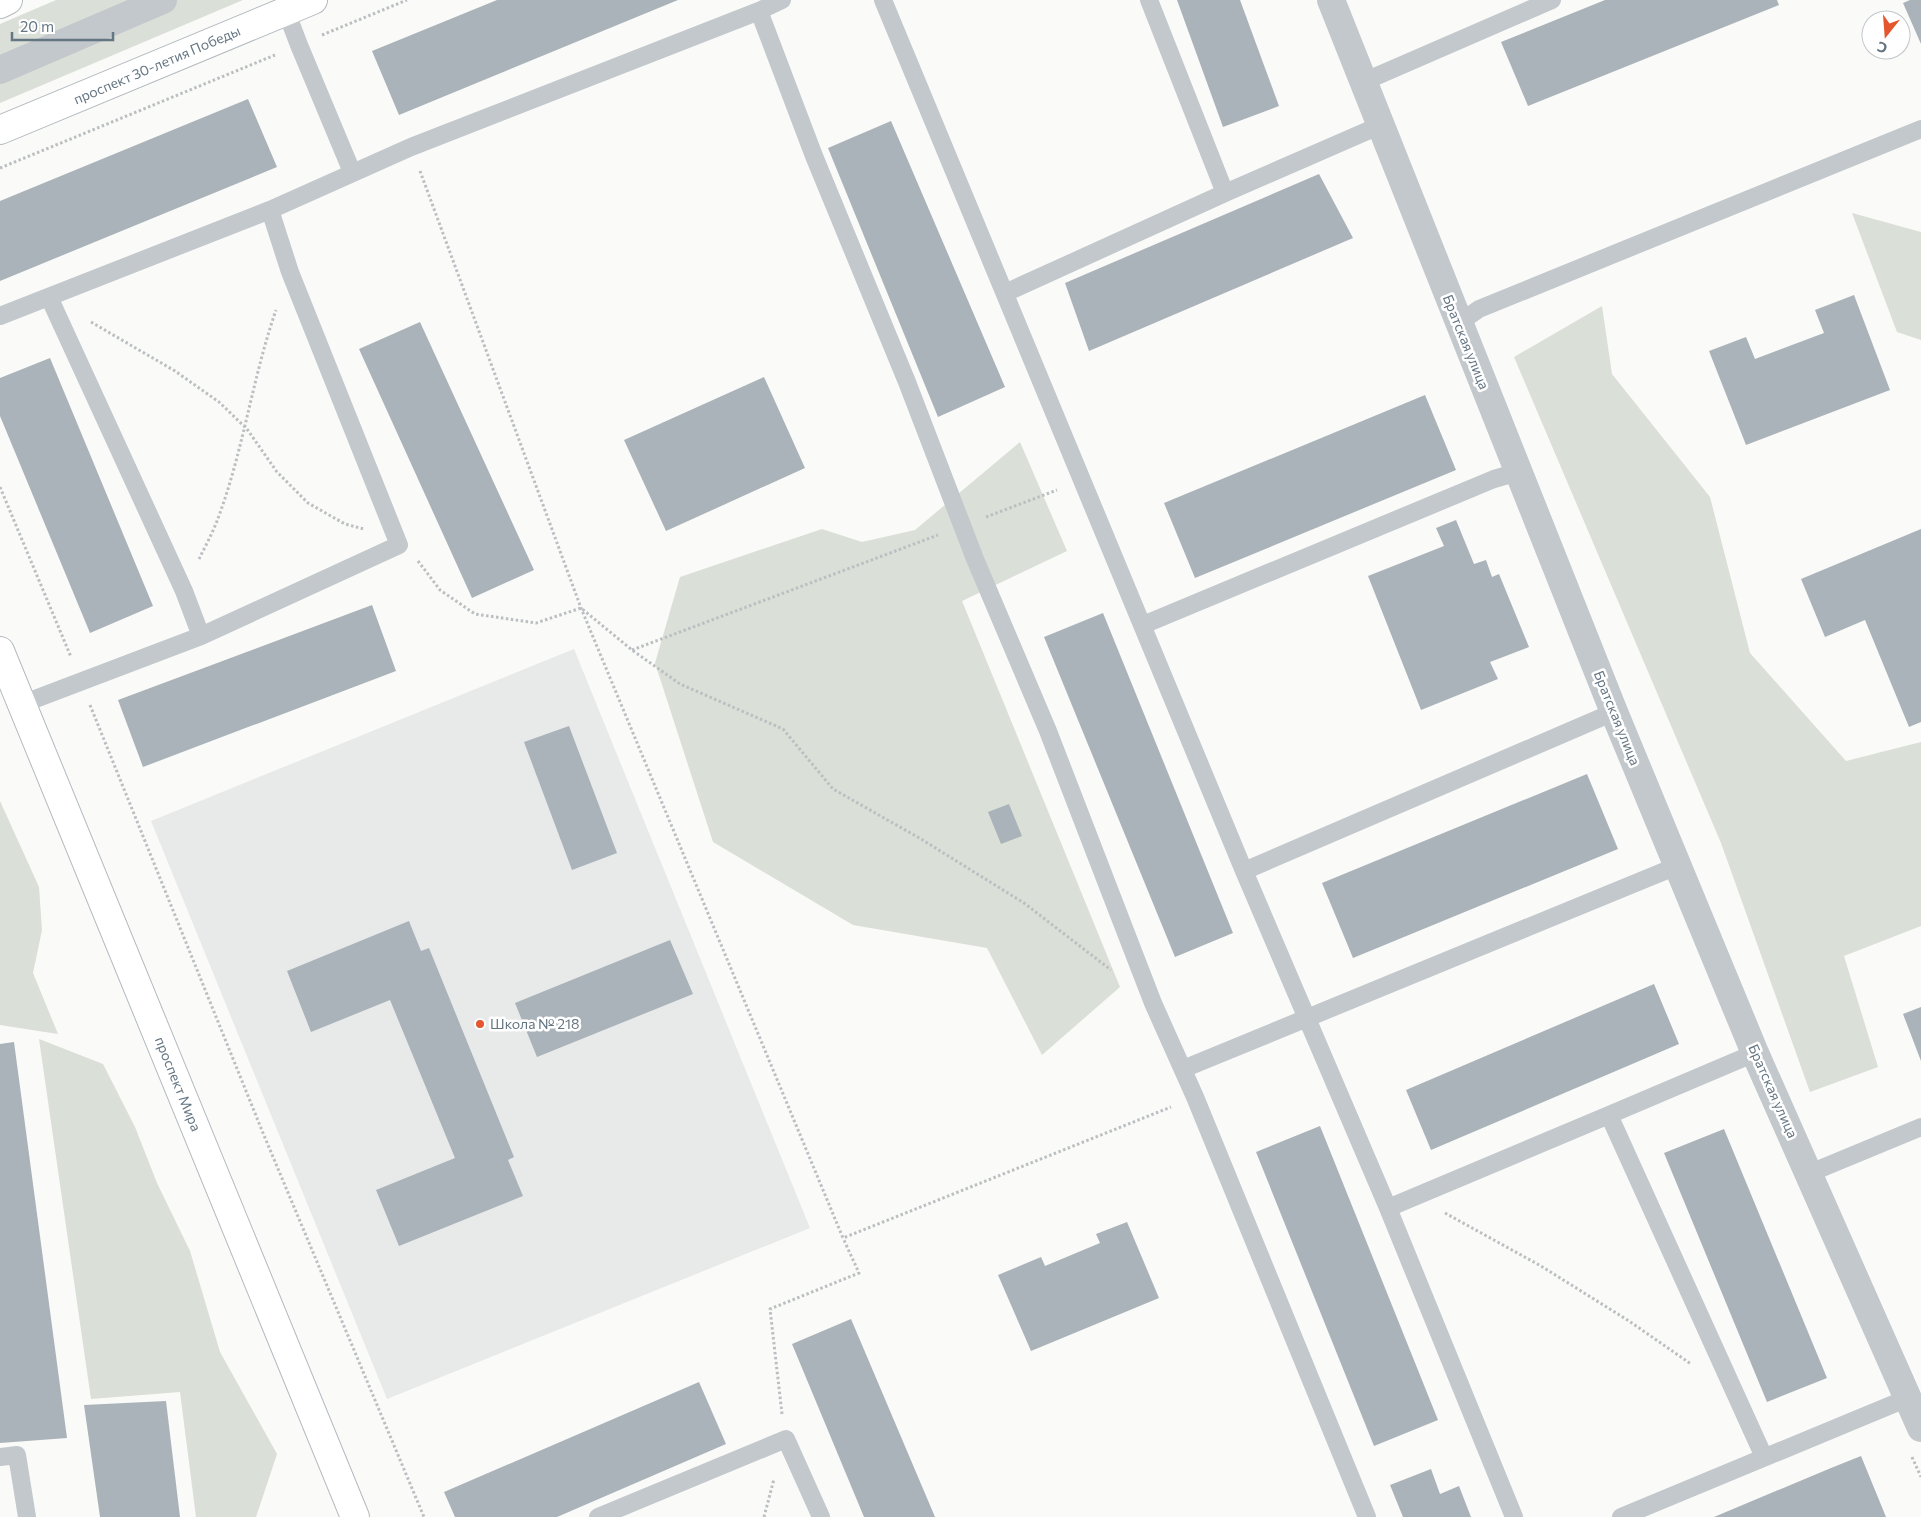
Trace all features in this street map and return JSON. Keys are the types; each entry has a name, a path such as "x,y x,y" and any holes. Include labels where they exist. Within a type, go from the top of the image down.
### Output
{"main road":[{"path":"0,4 8,0"},
{"name":"проспект 30-летия Победы","path":"0,130 314,0"},
{"name":"проспект Мира","path":"0,651 355,1517"}],"street":[{"path":"0,70 163,0"},
{"name":"Братская улица","path":"1331,0 1677,866 1810,1173 1914,1395 1921,1428"}],"lane":[{"path":"0,316 270,210 411,147 759,11 782,0"},
{"path":"883,0 1244,871 1388,1208 1514,1517"},
{"path":"1149,0 1225,193"},
{"path":"1363,82 1552,0"},
{"path":"286,11 352,172"},
{"path":"759,11 814,156 904,373 962,526 1048,731 1153,1003 1195,1097 1368,1517"},
{"path":"1005,293 1225,193 1381,125"},
{"path":"1459,323 1479,309 1921,129"},
{"path":"22,704 201,636 397,540 290,272 270,210"},
{"path":"49,297 184,591 201,636"},
{"path":"1143,625 1494,479 1518,472"},
{"path":"1244,871 1614,712"},
{"path":"1183,1069 1677,866"},
{"path":"1388,1208 1756,1052"},
{"path":"1609,1115 1764,1457"},
{"path":"1810,1173 1921,1127"},
{"path":"1621,1517 1914,1395"},
{"path":"598,1517 786,1439 821,1517"},
{"path":"0,1458 17,1455 27,1517"}],"path":[{"path":"0,168 407,0"},
{"path":"411,147 581,608 859,1273 770,1309 786,1439 764,1517"},
{"path":"184,591 217,521 244,427 264,344 290,272"},
{"path":"49,297 175,371 219,402 244,427 277,472 308,503 345,524 397,540 414,557 440,590 475,614 536,623 581,608"},
{"path":"632,650 1082,481"},
{"path":"0,487 81,681 263,1133 424,1517"},
{"path":"581,608 632,650 680,684 783,729 833,789 921,839 1024,904 1115,974"},
{"path":"843,1238 1195,1097"},
{"path":"1416,1197 1541,1266 1629,1321 1698,1368"}],"shaded area":[{"path":"56,0 243,0 0,103 0,24"},
{"path":"1852,213 1921,232 1921,340 1897,332"},
{"path":"1602,306 1612,374 1710,497 1750,653 1846,761 1921,742 1921,926 1844,956 1878,1067 1810,1092 1721,843 1514,357"},
{"path":"1020,442 1067,551 962,601 1120,987 1042,1055 987,948 853,925 713,842 655,663 680,577 822,529 862,542 915,530"},
{"name":"Школа № 218","path":"574,649 810,1228 387,1399 151,821"},
{"path":"0,801 39,887 42,930 33,973 58,1034 0,1025"},
{"path":"39,1039 103,1064 135,1127 157,1183 190,1251 220,1352 277,1454 256,1517 196,1517 180,1392 91,1399"}],"building":[{"path":"497,0 678,0 399,115 372,51"},
{"path":"1177,0 1240,0 1279,106 1223,127"},
{"path":"1605,0 1777,0 1779,5 1528,106 1501,42"},
{"path":"1910,0 1921,0 1921,44 1911,21 1911,10 1906,10 1903,3"},
{"path":"248,99 277,167 0,281 0,201"},
{"path":"891,121 1005,387 938,417 828,148"},
{"path":"1319,174 1353,238 1089,351 1065,283"},
{"path":"1854,295 1890,390 1746,445 1709,351 1746,337 1755,359 1824,333 1815,310"},
{"path":"420,322 534,570 472,598 359,349"},
{"path":"50,358 153,606 90,633 0,416 0,378"},
{"path":"764,377 805,468 666,531 624,440"},
{"path":"1425,395 1456,470 1195,578 1164,503"},
{"path":"1456,520 1474,564 1486,560 1492,577 1499,574 1529,647 1490,662 1498,679 1421,710 1368,576 1444,546 1436,528"},
{"path":"1921,529 1921,722 1909,727 1865,620 1825,637 1801,579"},
{"path":"372,605 396,671 143,767 118,700"},
{"path":"1103,613 1233,933 1175,957 1044,637"},
{"path":"569,726 617,853 572,870 524,742"},
{"path":"1587,774 1618,849 1353,958 1322,883"},
{"path":"1009,804 1022,836 1001,844 988,812"},
{"path":"409,921 421,951 429,948 514,1157 508,1160 523,1196 399,1246 376,1190 455,1158 390,1000 311,1032 287,971"},
{"path":"670,940 693,994 537,1057 515,1003"},
{"path":"1654,984 1679,1044 1431,1150 1406,1090"},
{"path":"1921,1007 1921,1061 1903,1014"},
{"path":"14,1042 67,1438 0,1443 0,1044"},
{"path":"1320,1126 1438,1420 1374,1446 1256,1152"},
{"path":"1724,1129 1827,1378 1767,1402 1664,1153"},
{"path":"1127,1222 1159,1298 1031,1351 998,1275 1041,1257 1045,1266 1100,1243 1096,1234"},
{"path":"851,1319 935,1517 864,1517 792,1344"},
{"path":"699,1382 726,1444 557,1517 455,1517 444,1492"},
{"path":"166,1401 180,1517 100,1517 84,1405"},
{"path":"1861,1456 1886,1517 1714,1517 1831,1468"},
{"path":"1431,1469 1440,1494 1459,1486 1471,1517 1403,1517 1390,1485"}],"place":[{"name":"Школа № 218","path":"480,1024"}]}
